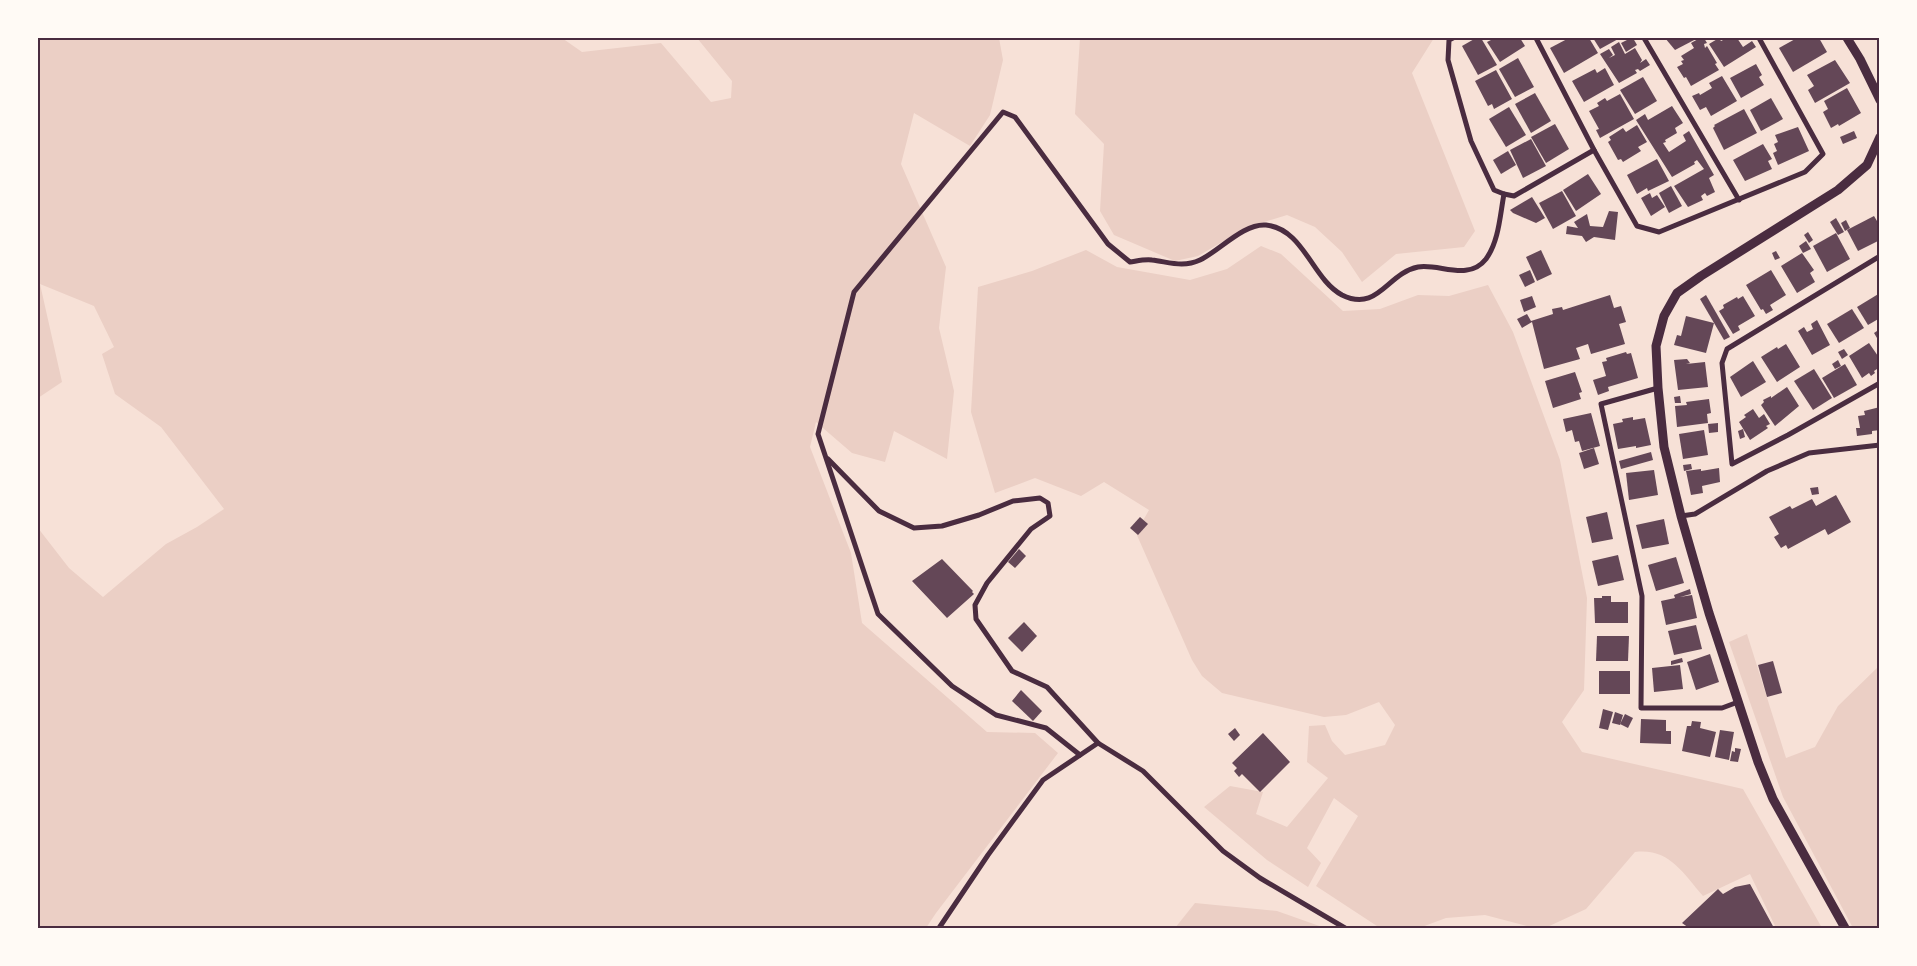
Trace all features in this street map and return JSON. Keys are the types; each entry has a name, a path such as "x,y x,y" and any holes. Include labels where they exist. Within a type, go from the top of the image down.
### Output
{"street":[{"path":"1452,38 1449,40 1448,60 1471,141 1494,190 1514,196 1594,150"},
{"path":"1536,38 1594,150 1637,226 1659,232 1805,172 1823,154 1759,38"},
{"path":"1644,38 1739,200"},
{"path":"1847,38 1880,100"},
{"path":"1080,755 1046,728 996,714 952,686 878,614 818,434 854,292 1003,112 1015,117 1108,244 1130,262 1151,260 1186,265 1200,260 1252,227 1266,225 1278,229 1291,238 1305,252 1327,285 1342,295 1357,301 1371,298 1405,272 1418,267 1457,271 1472,269 1485,260 1495,242 1504,194"},
{"path":"1845,928 1773,799 1758,762 1738,702 1680,516 1664,447 1656,346 1664,316 1678,293 1701,276 1838,190 1867,165 1880,137"},
{"path":"1880,256 1727,349 1722,364 1732,464 1880,383"},
{"path":"1658,388 1601,404 1642,596 1641,708 1722,708 1738,702"},
{"path":"1680,516 1695,514 1767,470 1809,453 1880,445"},
{"path":"826,457 879,511 914,528 942,526 979,515 1013,501 1040,498 1048,503 1050,516 1031,529 987,583 975,605 976,619 1012,671 1047,688 1098,743 1143,771 1223,851 1260,878 1345,928"},
{"path":"939,928 988,855 1043,780 1098,743"}],"shaded area":[{"path":"38,38 562,38 582,52 661,43 711,102 731,98 732,81 697,38 999,38 1003,60 990,115 970,146 914,113 901,164 946,267 939,328 954,391 947,459 894,431 885,462 852,453 816,422 810,447 851,553 862,623 987,732 1035,733 1058,753 926,928 38,928 38,528 69,568 103,597 166,544 224,509 161,427 115,394 102,354 114,347 94,306 40,284 62,382 38,398"},
{"path":"1080,38 1434,38 1412,73 1475,231 1464,247 1396,254 1362,282 1342,252 1315,227 1287,215 1248,227 1198,256 1175,261 1114,235 1100,211 1104,144 1075,114"},
{"path":"1261,246 1281,254 1343,311 1380,309 1418,295 1449,296 1488,285 1513,332 1560,460 1587,598 1584,690 1562,722 1582,752 1743,789 1822,928 1776,928 1750,874 1703,896 1681,870 1666,858 1647,852 1635,852 1586,909 1545,928 1535,928 1485,915 1446,918 1419,928 1380,928 1316,886 1358,816 1334,798 1307,848 1321,863 1308,887 1267,860 1204,807 1230,786 1263,792 1256,814 1287,827 1328,778 1307,762 1309,726 1325,725 1332,741 1345,755 1385,745 1395,725 1379,702 1346,715 1324,717 1222,693 1202,676 1192,660 1136,533 1149,510 1104,482 1081,496 1035,478 995,493 971,412 978,287 1032,271 1086,250 1117,267 1190,280 1227,269"},
{"path":"1747,634 1786,758 1815,747 1838,706 1879,666 1879,928 1853,928 1783,797 1729,642"},
{"path":"1195,903 1277,911 1325,928 1175,928"}],"building":[{"path":"1476,38 1481,38 1497,65 1478,75 1462,46"},
{"path":"1495,38 1520,38 1525,46 1500,62 1487,42"},
{"path":"1569,38 1589,38 1598,53 1564,73 1550,48"},
{"path":"1593,38 1620,38 1600,49"},
{"path":"1633,38 1637,45 1626,52 1621,43"},
{"path":"1665,38 1698,38 1675,50"},
{"path":"1704,38 1707,43 1704,44 1705,48 1707,46 1719,70 1691,86 1677,67 1683,64 1681,61 1684,60 1681,56 1694,48 1691,43"},
{"path":"1719,38 1721,41 1727,38 1737,38 1743,47 1752,41 1756,47 1724,67 1709,44"},
{"path":"1797,38 1819,38 1827,52 1793,72 1779,48"},
{"path":"1619,42 1625,54 1635,48 1642,60 1640,63 1646,59 1650,65 1640,71 1638,69 1635,70 1637,73 1619,83 1600,54 1609,49 1613,55 1609,58 1615,55 1611,47"},
{"path":"1518,58 1534,87 1515,97 1499,69"},
{"path":"1835,60 1850,83 1815,103 1808,90 1814,86 1807,75"},
{"path":"1756,64 1762,75 1759,77 1764,85 1741,98 1730,78"},
{"path":"1605,68 1614,85 1584,102 1572,81 1595,69 1597,73"},
{"path":"1496,70 1512,99 1494,109 1492,104 1488,106 1475,81"},
{"path":"1722,76 1737,101 1711,116 1706,107 1700,110 1692,96 1699,93 1700,95 1712,88 1709,83"},
{"path":"1643,77 1657,101 1635,114 1620,90"},
{"path":"1847,88 1861,113 1839,126 1838,124 1831,128 1823,112 1828,109 1824,101"},
{"path":"1535,93 1551,121 1531,133 1515,104"},
{"path":"1620,94 1634,119 1600,138 1596,130 1599,129 1589,111 1599,106 1597,103 1605,98 1607,101"},
{"path":"1771,98 1783,119 1761,131 1750,110"},
{"path":"1672,106 1683,123 1675,128 1677,133 1663,143 1669,152 1686,141 1683,135 1689,131 1714,175 1709,178 1715,192 1707,196 1705,193 1701,196 1703,200 1688,207 1674,186 1704,169 1697,160 1694,162 1695,164 1672,177 1636,120 1645,114 1648,120"},
{"path":"1509,107 1526,135 1506,147 1489,119"},
{"path":"1744,109 1757,133 1724,150 1713,128 1714,125"},
{"path":"1555,124 1569,149 1546,163 1531,137"},
{"path":"1637,125 1647,142 1638,147 1641,151 1623,162 1621,159 1618,160 1608,142 1611,140 1609,137 1623,128 1626,132"},
{"path":"1798,127 1809,151 1778,165 1773,153 1777,151 1774,144 1778,142 1775,135"},
{"path":"1854,131 1857,138 1843,144 1840,137"},
{"path":"1531,139 1546,166 1523,178 1510,150"},
{"path":"1763,144 1772,159 1768,161 1772,169 1745,181 1733,160"},
{"path":"1508,151 1516,165 1501,174 1493,160"},
{"path":"1657,159 1669,181 1648,191 1647,188 1637,194 1627,175"},
{"path":"1588,174 1601,194 1576,211 1563,190"},
{"path":"1671,186 1682,206 1669,213 1659,193"},
{"path":"1562,191 1576,216 1553,229 1539,203"},
{"path":"1650,193 1652,198 1657,195 1665,207 1651,216 1641,198"},
{"path":"1532,197 1545,218 1536,223 1510,210"},
{"path":"1609,211 1618,212 1615,240 1594,237 1586,242 1582,236 1566,234 1567,226 1578,228 1574,222 1587,214 1590,226 1603,227"},
{"path":"1874,216 1880,226 1880,240 1858,251 1847,230"},
{"path":"1836,218 1844,232 1838,235 1830,222"},
{"path":"1846,220 1850,228 1845,231 1841,223"},
{"path":"1808,232 1813,240 1809,243 1804,235"},
{"path":"1836,233 1850,259 1827,272 1813,246"},
{"path":"1806,241 1811,249 1803,253 1799,246"},
{"path":"1541,250 1552,274 1537,281 1526,257"},
{"path":"1776,251 1780,258 1775,260 1772,253"},
{"path":"1802,253 1814,270 1810,273 1815,282 1797,293 1781,266"},
{"path":"1530,270 1535,282 1525,287 1519,275"},
{"path":"1771,270 1786,295 1770,305 1773,310 1766,314 1763,309 1761,310 1746,285"},
{"path":"1880,293 1880,318 1868,325 1857,307"},
{"path":"1610,295 1614,308 1621,306 1626,322 1619,324 1625,344 1591,354 1588,344 1576,348 1580,359 1544,369 1532,322 1522,328 1517,319 1527,314 1531,321 1553,314 1552,309 1562,307 1563,310"},
{"path":"1706,295 1730,337 1724,340 1700,299"},
{"path":"1532,296 1536,307 1524,312 1520,300"},
{"path":"1743,296 1755,316 1738,326 1740,330 1733,334 1719,311 1724,308 1723,305 1737,297 1738,299"},
{"path":"1852,309 1864,328 1839,343 1827,324"},
{"path":"1686,316 1714,323 1706,353 1674,345 1677,335 1681,336"},
{"path":"1817,320 1830,345 1812,355 1798,331 1804,327 1807,332 1813,329 1811,324"},
{"path":"1877,331 1880,334 1880,343 1874,333"},
{"path":"1869,343 1880,359 1880,367 1871,376 1869,373 1862,378 1849,356"},
{"path":"1786,344 1800,367 1777,382 1761,357"},
{"path":"1844,349 1848,355 1842,359 1838,352"},
{"path":"1626,352 1627,354 1631,353 1638,378 1608,387 1609,391 1598,395 1593,380 1606,376 1602,362 1607,361 1606,358"},
{"path":"1687,359 1690,363 1686,364 1705,362 1708,387 1678,390 1674,360"},
{"path":"1838,360 1841,366 1835,369 1832,364"},
{"path":"1753,361 1766,382 1741,397 1730,377"},
{"path":"1845,364 1857,385 1834,398 1822,378"},
{"path":"1814,369 1832,398 1813,410 1794,381"},
{"path":"1575,372 1582,392 1579,393 1581,399 1553,408 1545,381"},
{"path":"1787,387 1799,406 1775,426 1761,405 1764,402 1763,400 1771,396 1771,398"},
{"path":"1680,396 1681,403 1675,403 1674,397"},
{"path":"1709,399 1711,413 1707,414 1708,423 1677,427 1675,406 1687,405 1686,402"},
{"path":"1880,407 1880,430 1872,431 1872,434 1857,436 1856,428 1860,428 1858,416 1865,415 1864,411"},
{"path":"1753,409 1759,418 1764,414 1770,424 1766,426 1768,428 1750,440 1739,422 1746,417 1744,415"},
{"path":"1591,413 1600,446 1582,451 1579,441 1575,442 1572,430 1566,432 1563,419"},
{"path":"1633,417 1633,420 1645,418 1651,445 1618,449 1613,424 1623,422 1622,419"},
{"path":"1718,423 1718,432 1709,433 1708,424"},
{"path":"1743,429 1745,437 1740,439 1738,431"},
{"path":"1704,430 1708,455 1683,459 1679,434"},
{"path":"1594,448 1599,464 1584,469 1579,453"},
{"path":"1651,452 1653,460 1621,469 1619,461"},
{"path":"1691,464 1692,469 1684,471 1683,465"},
{"path":"1719,468 1720,482 1702,486 1703,493 1691,495 1686,471"},
{"path":"1654,470 1658,495 1629,500 1626,473"},
{"path":"1818,487 1819,494 1812,495 1810,488"},
{"path":"1836,495 1851,522 1828,535 1825,529 1788,549 1786,545 1781,548 1774,537 1779,534 1769,517 1790,506 1792,509 1812,499 1816,506"},
{"path":"1607,512 1613,539 1592,543 1586,517"},
{"path":"1140,517 1148,524 1138,535 1130,528"},
{"path":"1664,519 1669,544 1642,549 1636,525"},
{"path":"1019,549 1026,556 1015,568 1008,562"},
{"path":"1618,555 1624,580 1598,586 1592,561"},
{"path":"1676,557 1684,583 1656,591 1648,565"},
{"path":"942,559 974,594 947,618 912,581"},
{"path":"1690,589 1691,594 1680,597 1692,595 1697,618 1666,625 1661,601 1675,598 1674,595"},
{"path":"1602,596 1611,596 1611,602 1628,602 1628,623 1595,623 1594,598 1602,598"},
{"path":"1024,622 1037,636 1022,652 1008,638"},
{"path":"1696,625 1702,649 1674,655 1668,631"},
{"path":"1597,636 1629,636 1628,661 1596,661"},
{"path":"1710,654 1719,682 1696,690 1687,662"},
{"path":"1682,658 1683,662 1671,665 1671,661"},
{"path":"1773,661 1782,693 1767,697 1758,665"},
{"path":"1680,665 1683,689 1654,692 1652,668"},
{"path":"1599,671 1630,671 1630,694 1599,694"},
{"path":"1021,690 1042,711 1033,721 1012,701"},
{"path":"1603,709 1613,712 1608,730 1599,728"},
{"path":"1615,712 1623,715 1620,725 1612,723"},
{"path":"1625,714 1633,718 1628,728 1620,724"},
{"path":"1641,719 1666,720 1666,731 1671,731 1671,744 1640,743"},
{"path":"1692,721 1701,722 1700,728 1716,732 1710,757 1682,751 1687,726 1691,726"},
{"path":"1235,728 1240,735 1234,741 1228,734"},
{"path":"1720,730 1734,732 1729,760 1715,757"},
{"path":"1263,733 1290,762 1260,792 1242,774 1239,777 1234,771 1237,768 1232,763"},
{"path":"1735,748 1741,749 1738,762 1730,761 1732,751 1735,752"},
{"path":"1750,884 1774,928 1689,928 1682,923 1718,889 1723,894 1735,887"}]}
